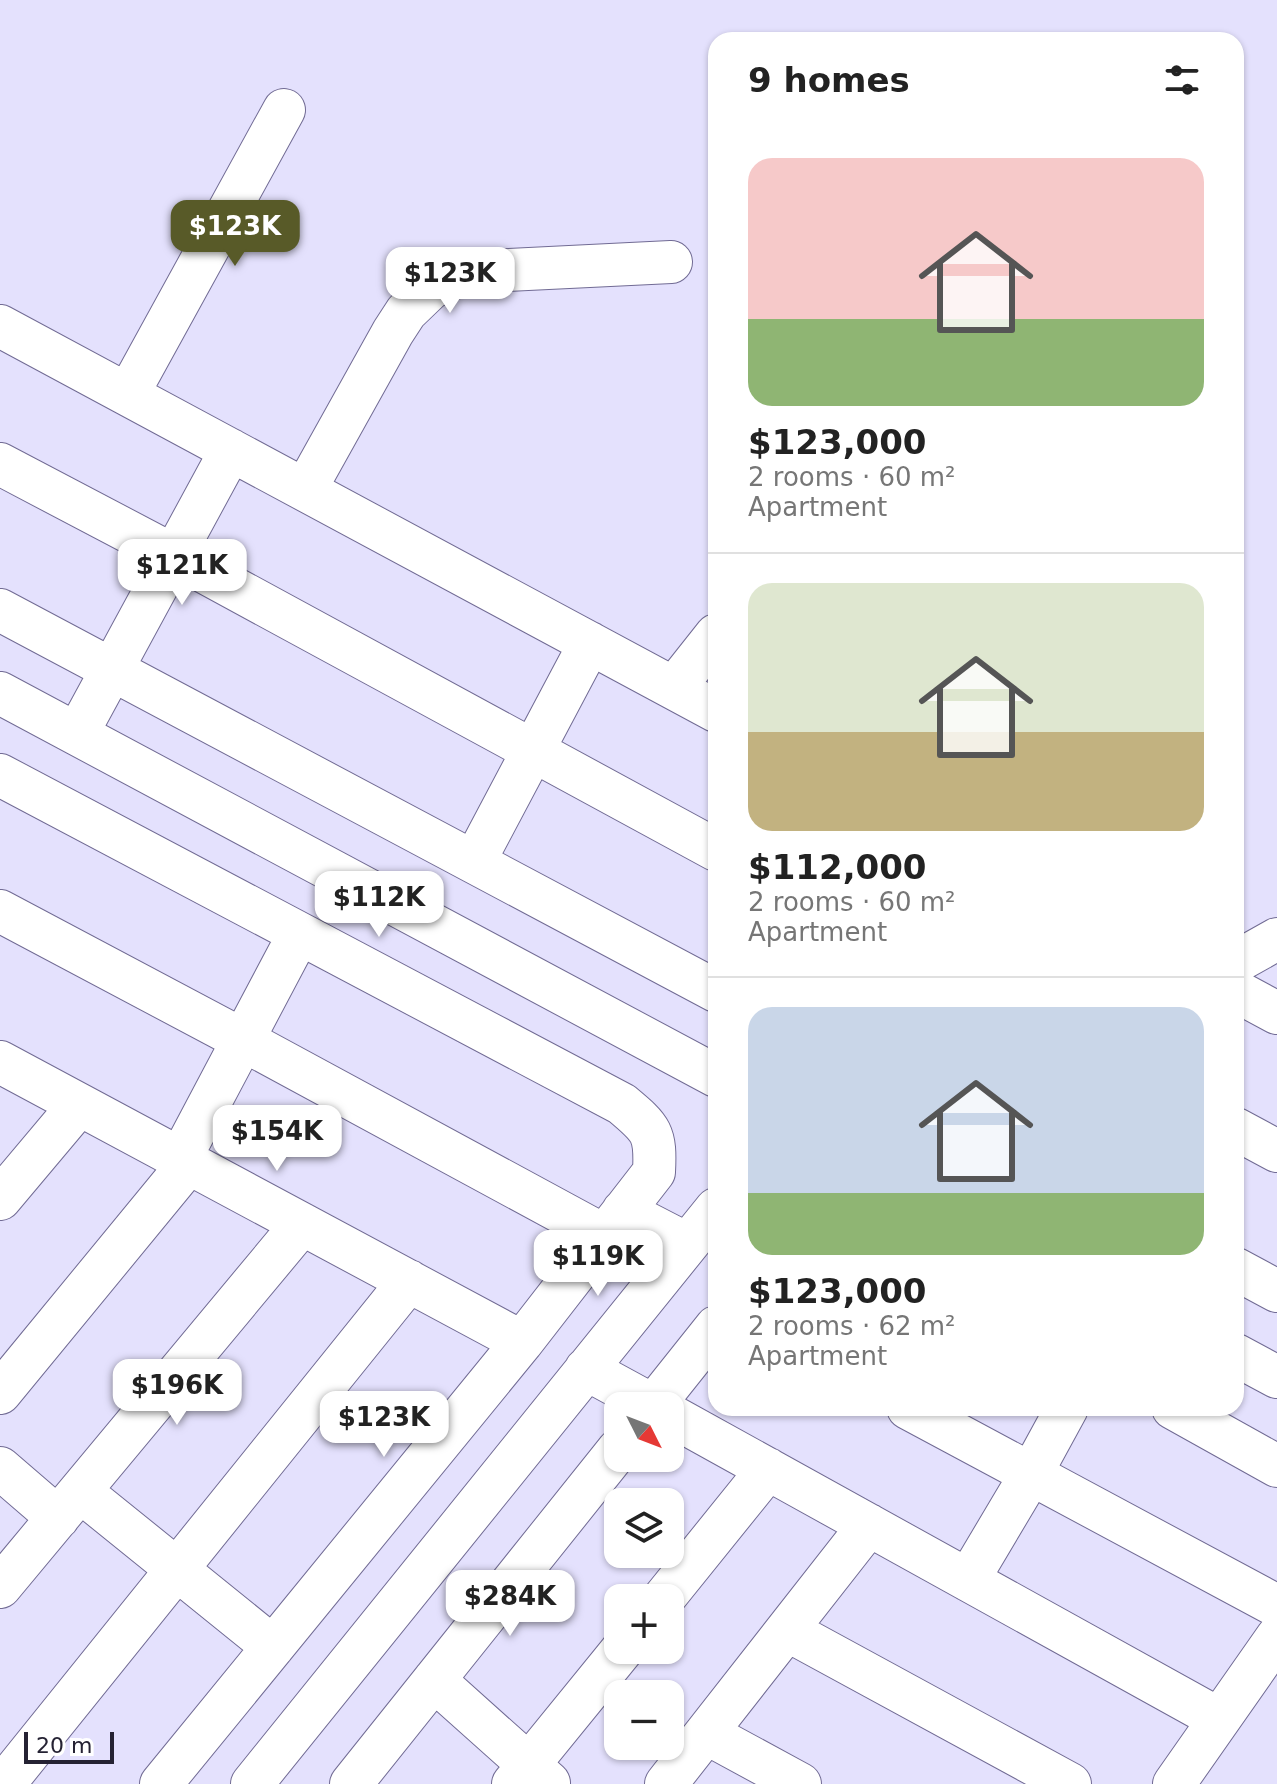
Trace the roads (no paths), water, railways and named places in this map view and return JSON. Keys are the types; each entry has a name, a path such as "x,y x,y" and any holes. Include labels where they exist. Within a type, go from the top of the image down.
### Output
{"street":[{"path":"128,394 284,110"},
{"path":"305,490 406,312 431,288 449,279 488,271 671,262"},
{"path":"0,326 708,707"},
{"path":"77,734 110,668 231,450"},
{"path":"0,464 708,846"},
{"path":"0,610 708,987"},
{"path":"474,862 590,643"},
{"path":"674,688 708,645"},
{"path":"0,693 708,1072"},
{"path":"0,775 622,1104 644,1123 656,1142 654,1172 614,1224 522,1342 161,1784"},
{"path":"0,911 243,1040 614,1224 687,1244"},
{"path":"0,1393 185,1161 243,1040 299,934"},
{"path":"1244,958 1277,939"},
{"path":"1244,995 1277,1013"},
{"path":"0,1062 522,1342"},
{"path":"0,1199 79,1105"},
{"path":"1244,1133 1277,1151"},
{"path":"252,1784 708,1219"},
{"path":"0,1587 302,1224"},
{"path":"1244,1273 1277,1291"},
{"path":"4,1784 409,1281"},
{"path":"551,1305 596,1357 637,1392"},
{"path":"665,1392 708,1337"},
{"path":"1244,1359 1277,1377"},
{"path":"495,1375 547,1418"},
{"path":"923,1416 1277,1606"},
{"path":"968,1580 1063,1416"},
{"path":"1187,1416 1277,1466"},
{"path":"684,1423 1219,1719"},
{"path":"0,1468 69,1504 177,1569 273,1647"},
{"path":"351,1784 604,1468"},
{"path":"675,1584 768,1469"},
{"path":"387,1508 442,1549"},
{"path":"666,1784 869,1525"},
{"path":"787,1630 1070,1784"},
{"path":"1174,1784 1277,1637"},
{"path":"434,1680 531,1778 612,1664"},
{"path":"706,1733 800,1784"}]}
